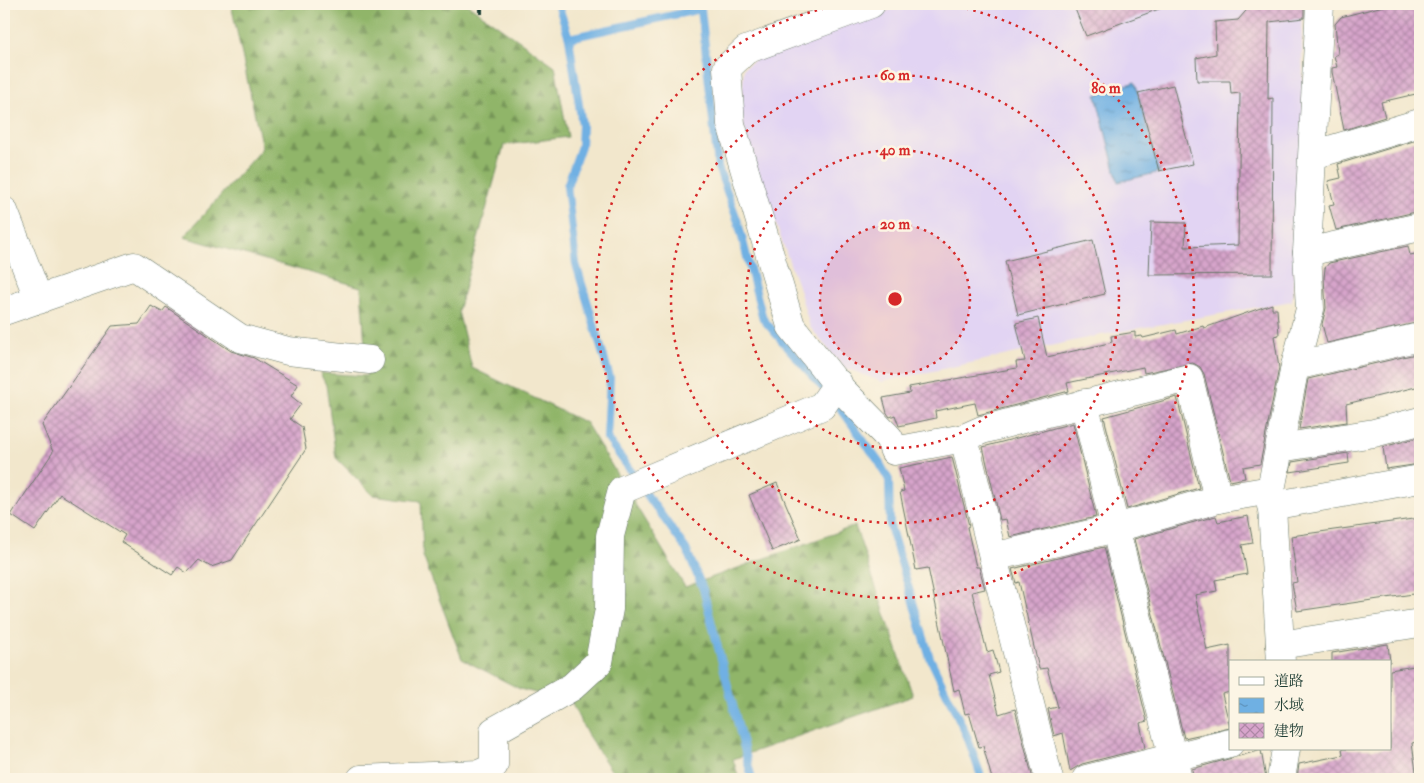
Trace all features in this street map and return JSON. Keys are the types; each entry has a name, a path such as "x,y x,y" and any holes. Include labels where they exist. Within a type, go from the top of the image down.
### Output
{"street":[{"path":"871,4 746,50 727,68 731,124 791,326 838,383 890,438 894,452 964,438 982,430 1189,378 1218,499"},
{"path":"1326,5 1307,252 1310,309 1295,366 1271,498 1281,653 1420,623"},
{"path":"1313,155 1420,123"},
{"path":"4,211 39,300"},
{"path":"1307,252 1420,226"},
{"path":"4,310 39,300 134,266 240,338 288,351 370,360"},
{"path":"1295,366 1420,337"},
{"path":"361,779 479,774 494,765 494,731 572,687 599,662 609,609 610,536 622,490 822,406 838,383"},
{"path":"1084,403 1175,768"},
{"path":"1280,448 1374,433 1420,421"},
{"path":"964,438 1049,779"},
{"path":"993,557 1116,528 1218,499 1271,498 1420,479"},
{"path":"1086,779 1175,768 1229,743"},
{"path":"1282,779 1286,750"}],"shaded area":[{"path":"908,4 1301,4 1304,124 1292,301 1101,335 882,382 843,367 810,327 798,286 748,146 741,114 744,68 764,53"}],"green space":[{"path":"231,4 467,4 555,66 568,137 504,145 458,311 472,368 586,423 685,587 855,526 913,696 733,759 739,779 617,779 587,734 571,702 520,689 462,659 423,556 421,501 373,495 336,458 326,385 320,373 367,376 361,287 184,237 262,148"}],"water":[{"path":"1135,82 1160,172 1118,182 1096,95"}],"building":[{"path":"1073,4 1167,4 1167,6 1086,36"},
{"path":"1252,4 1304,4 1304,18 1269,22 1268,99 1273,98 1272,274 1149,275 1151,222 1186,223 1185,247 1238,245 1240,93 1231,94 1230,81 1197,81 1196,58 1216,54 1215,22 1238,20"},
{"path":"1391,4 1420,4 1420,93 1381,102 1385,117 1344,130 1332,72 1332,68 1337,67 1334,56 1338,54 1335,24 1341,17"},
{"path":"1173,85 1193,164 1159,171 1138,93"},
{"path":"1420,139 1420,211 1336,230 1329,205 1334,204 1328,181 1341,178 1338,164"},
{"path":"1093,240 1105,294 1018,315 1005,261"},
{"path":"1408,246 1410,255 1420,253 1420,322 1327,343 1322,324 1326,308 1325,268 1329,263"},
{"path":"1272,304 1272,309 1277,309 1279,335 1274,336 1279,368 1260,464 1243,467 1245,478 1230,481 1204,374 1200,367 1193,363 1144,373 1143,367 1067,383 1069,391 978,415 975,403 935,411 936,418 899,426 895,415 890,417 887,413 883,398 910,393 909,387 1017,368 1016,362 1025,361 1016,323 1038,318 1047,357 1109,343 1112,342 1111,336 1135,332 1135,337 1142,336 1143,338 1176,330 1177,334 1203,326 1204,328"},
{"path":"151,306 162,312 166,307 231,351 254,358 298,385 291,396 301,404 290,419 302,427 306,449 232,560 211,567 199,560 187,573 178,567 172,575 121,542 125,535 60,494 35,531 11,515 53,452 42,425 112,326 139,324"},
{"path":"1420,353 1420,386 1346,404 1347,422 1299,429 1308,379"},
{"path":"1177,397 1199,488 1127,509 1104,417"},
{"path":"1073,423 1096,517 1010,537 1006,519 1000,520 983,447"},
{"path":"1420,437 1420,464 1386,469 1383,447"},
{"path":"1348,453 1349,463 1290,472 1292,462"},
{"path":"952,457 969,526 967,527 976,567 979,567 985,589 972,592 987,652 993,650 999,672 989,675 999,714 1015,709 1033,779 992,779 983,746 979,747 969,713 965,714 959,689 954,691 928,568 916,570 900,492 904,491 899,468"},
{"path":"777,483 801,539 772,551 749,495"},
{"path":"1216,516 1218,522 1248,516 1253,543 1242,545 1247,574 1215,580 1217,591 1195,595 1207,650 1230,645 1229,692 1222,694 1229,728 1184,738 1134,539"},
{"path":"1420,518 1420,593 1297,611 1292,583 1297,582 1291,536"},
{"path":"1104,547 1147,721 1140,723 1145,748 1082,764 1070,771 1063,733 1054,736 1048,709 1058,707 1047,668 1039,669 1019,582 1016,583 1012,569"},
{"path":"1388,644 1390,660 1332,660 1332,653"},
{"path":"1420,665 1420,741 1412,743 1417,779 1297,779 1299,764 1343,755 1342,750 1392,750 1392,670"},
{"path":"1261,750 1266,779 1193,779 1192,769"}],"waterway":[{"path":"558,4 569,38"},
{"path":"636,478 607,438 610,378 576,264 567,186 581,146 582,125 569,38 701,9 700,4"},
{"path":"701,9 718,167 738,222 763,319 822,387"},
{"path":"838,405 879,462 889,480 890,526 930,658 967,736 982,779"},
{"path":"642,488 686,549 703,589 752,779"}],"railway":[{"path":"481,4 481,14"}]}
